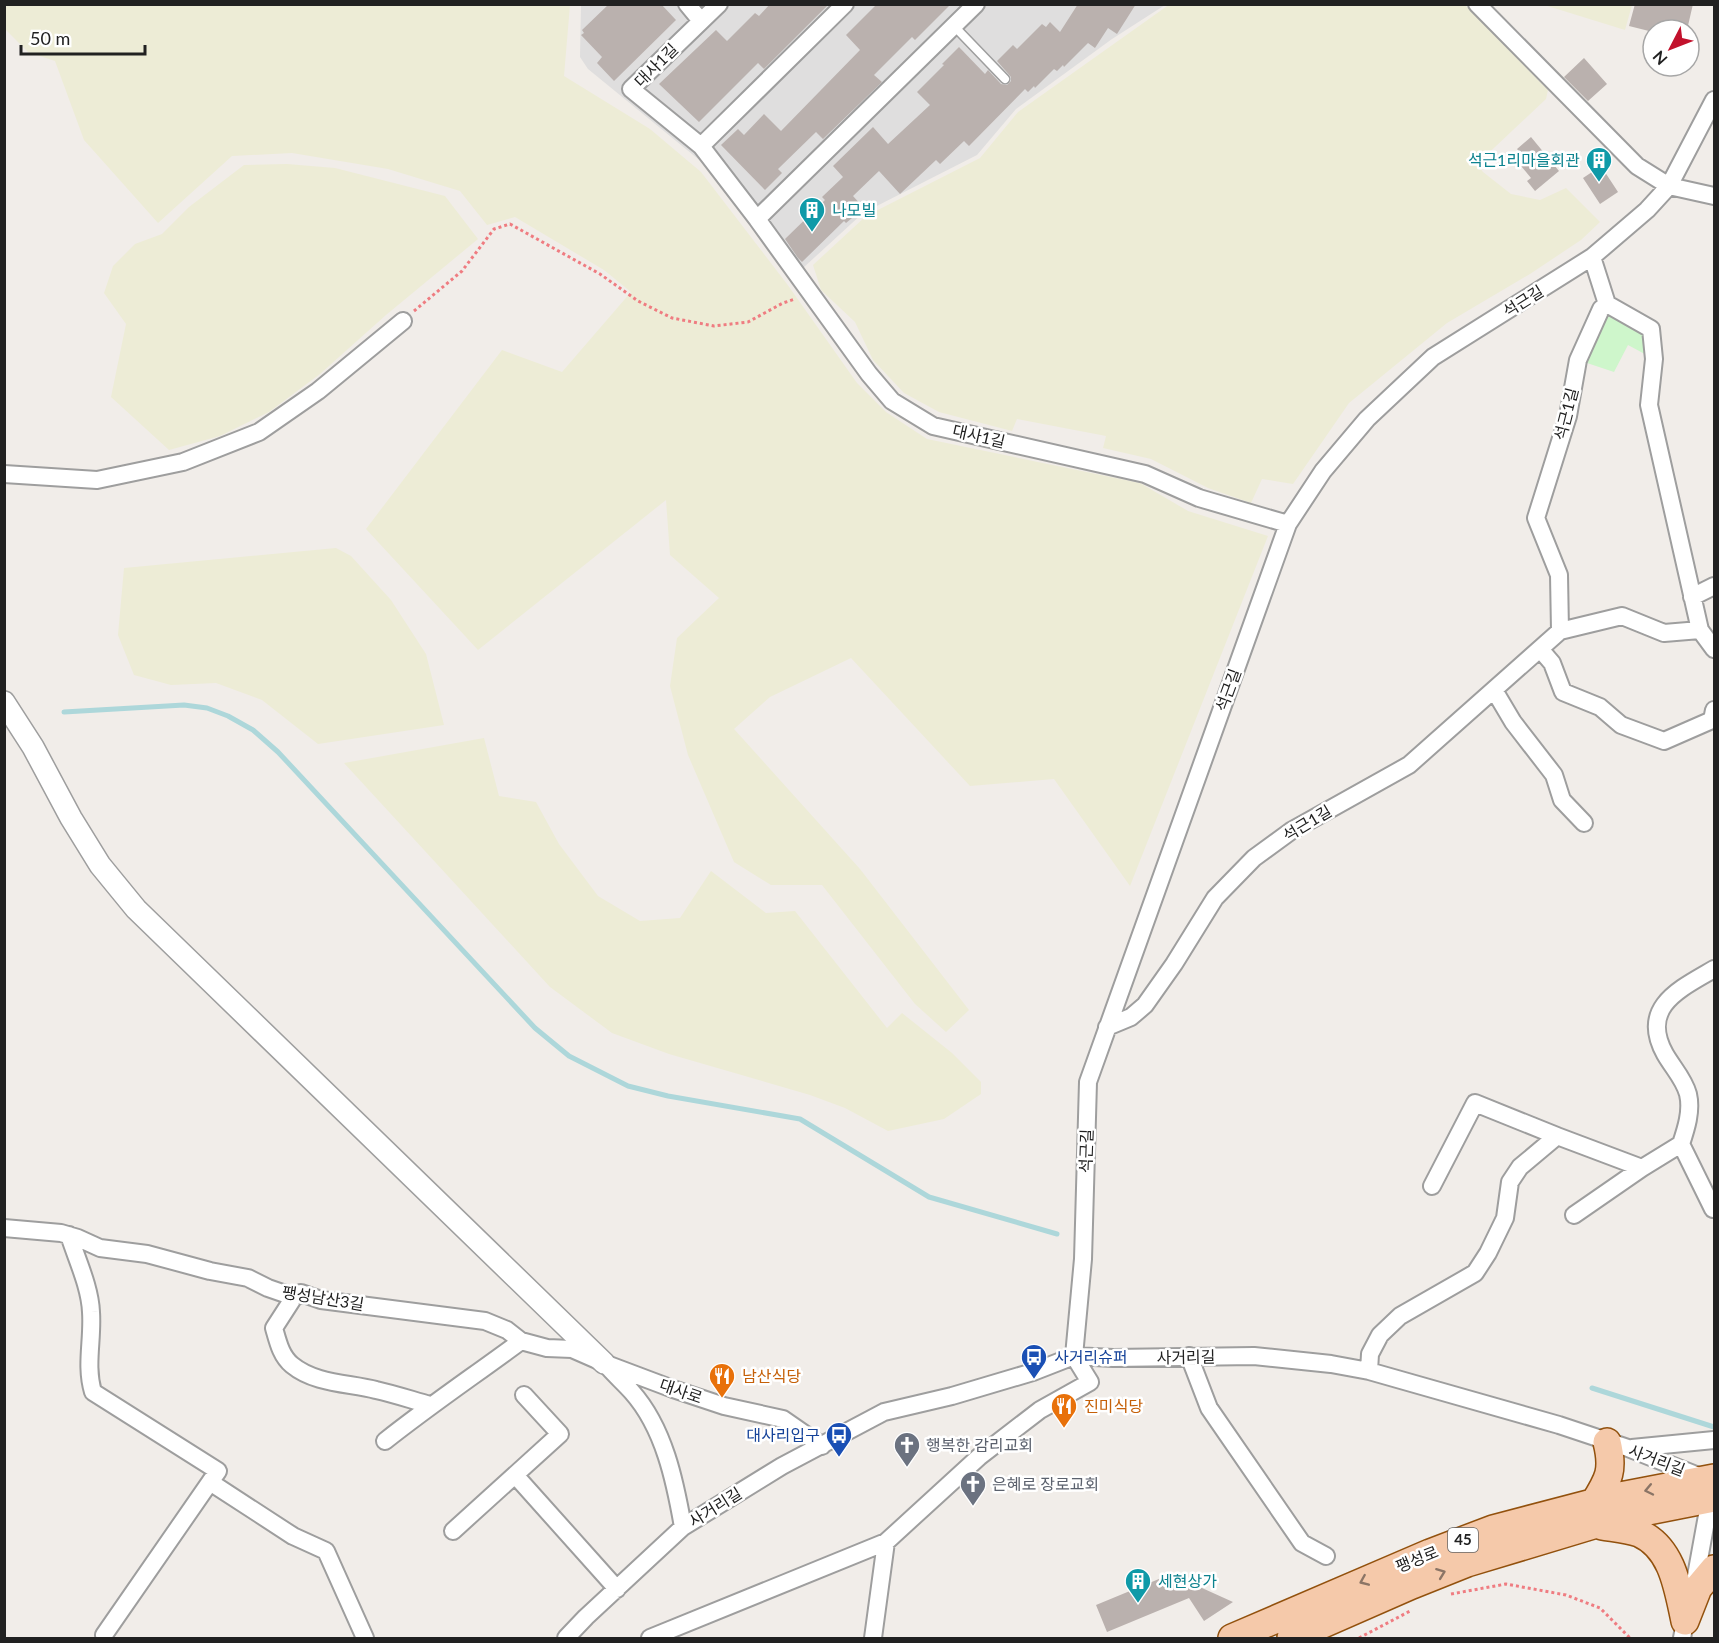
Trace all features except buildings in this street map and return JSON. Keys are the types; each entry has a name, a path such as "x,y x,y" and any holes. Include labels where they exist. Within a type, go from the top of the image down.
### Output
{"main road":[{"path":"1618,1445 1594,1514 1636,1532 1658,1545 1664,1552 1675,1577 1684,1630"},
{"name":"팽성로","path":"1232,1638 1391,1569 1482,1533 1594,1514 1623,1516 1711,1488"},
{"name":"팽성로","path":"1292,1638 1412,1585 1594,1514"},
{"path":"1684,1630 1698,1588 1714,1569"}],"street":[{"path":"687,4 701,21"},
{"name":"대사1길","path":"719,4 631,89 701,146 757,219 869,375 892,401 933,426 1145,474 1199,498 1288,524"},
{"path":"701,146 844,4"},
{"path":"757,219 976,4"},
{"path":"1477,4 1637,166 1669,186 1714,196"},
{"name":"석근길","path":"1074,1356 1083,1259 1088,1082 1288,524 1323,471 1367,419 1433,357 1592,257 1647,210 1669,186 1714,100"},
{"path":"1592,257 1607,304 1651,329 1654,359 1650,405 1700,630 1714,649"},
{"name":"석근1길","path":"1560,631 1559,575 1536,518 1568,416 1578,360 1601,309 1607,304"},
{"path":"4,474 98,480 183,462 259,432 318,391 403,321"},
{"path":"1692,597 1714,586"},
{"name":"석근1길","path":"1107,1027 1131,1017 1146,1005 1215,898 1254,858 1291,831 1409,765 1560,631 1622,616 1664,633 1700,630"},
{"path":"1540,649 1552,663 1563,692 1599,707 1621,725 1664,741 1714,717"},
{"path":"1494,690 1512,722 1554,775 1562,801 1584,823"},
{"path":"4,702 33,747 71,818 100,865 136,909 633,1393 647,1414 666,1452 683,1527"},
{"path":"1574,1215 1681,1144 1688,1120 1688,1095 1679,1073 1665,1054 1658,1035 1658,1016 1665,1002 1680,988 1714,969"},
{"path":"1432,1186 1475,1103 1642,1168"},
{"path":"1369,1371 1370,1354 1380,1335 1400,1316 1476,1273 1505,1218 1510,1182 1520,1167 1557,1136"},
{"path":"1681,1144 1713,1209"},
{"name":"팽성남산3길","path":"4,1228 69,1235 100,1248 147,1254 248,1278 268,1288 294,1296 301,1293 321,1300 485,1321 507,1330 520,1341 547,1348 572,1349 604,1363"},
{"path":"69,1235 84,1280 91,1311 88,1376 93,1392 218,1471 104,1635"},
{"path":"294,1296 274,1328 283,1356 291,1364 302,1372 317,1378 376,1389 430,1404"},
{"path":"385,1441 430,1404 474,1376 520,1341"},
{"path":"650,1638 886,1542 979,1457 1040,1410 1090,1382 1074,1356"},
{"name":"사거리길","path":"566,1638 683,1527 782,1466 884,1412 952,1396 1023,1375 1074,1356 1113,1358 1254,1356 1331,1364 1369,1371 1559,1425 1618,1445 1711,1488"},
{"path":"1189,1356 1209,1408 1302,1543 1326,1556"},
{"name":"대사로","path":"604,1363 724,1406 783,1419 822,1446"},
{"path":"453,1531 560,1434 524,1395"},
{"path":"1618,1445 1714,1440"},
{"path":"515,1475 617,1589"},
{"path":"210,1482 293,1536 327,1551 365,1638"},
{"path":"1684,1630 1711,1488"},
{"path":"873,1638 886,1542"}],"lane":[{"path":"954,26 1005,78"}],"path":[{"path":"403,321 462,271 494,229 510,224 600,274 638,301 672,318 714,326 748,322 783,303 811,294"},
{"path":"1448,1595 1506,1584 1566,1595 1600,1608 1630,1638"},
{"path":"1359,1638 1417,1607"}],"shaded area":[{"path":"581,5 1165,5 1112,39 1016,109 977,155 863,213 791,279 703,163 588,69 580,57"}],"green space":[{"path":"1170,4 1465,5 1548,90 1546,99 1477,164 1483,172 1511,194 1540,200 1566,188 1600,222 1581,240 1530,274 1447,323 1349,403 1293,484 1262,479 1251,503 1208,488 1151,459 1103,448 1106,436 1017,419 1012,431 939,412 904,393 873,360 855,322 821,290 813,265 866,216 980,158 1018,112"},
{"path":"1541,4 1632,4 1632,5 1625,30"},
{"path":"4,5 570,5 564,76 650,129 701,172 787,284 857,383 886,412 927,439 1140,483 1188,511 1268,536 1130,886 1054,779 970,786 851,658 770,697 734,729 860,869 969,1010 946,1032 915,1004 822,885 771,885 734,862 688,755 670,686 677,638 719,598 670,555 666,500 478,650 366,529 502,350 562,372 631,292 604,270 515,217 487,225 460,191 388,169 292,153 232,156 158,223 84,140 55,61 28,52 5,29"},
{"path":"287,164 335,168 445,196 478,239 386,315 320,374 269,412 220,436 169,450 111,397 126,324 104,293 113,266 135,244 162,234 189,207 244,165"},
{"path":"1601,309 1651,329 1654,359 1628,345 1614,372 1578,360"},
{"path":"336,548 351,556 391,600 426,654 444,725 318,744 262,700 216,683 171,685 134,675 118,635 124,568"},
{"path":"484,738 499,796 536,802 559,844 598,896 640,921 680,918 711,871 766,913 795,911 887,1028 902,1013 952,1053 981,1082 981,1094 944,1119 888,1131 845,1108 810,1095 669,1054 612,1033 550,987 344,763"}],"waterway":[{"path":"64,712 184,705 207,708 228,716 253,730 278,752 535,1028 569,1056 628,1086 668,1096 800,1119 929,1197 1057,1234"},
{"path":"1592,1388 1714,1427"}],"place":[{"name":"석근1리마을회관","path":"1599,183"},
{"name":"나모빌","path":"812,233"},
{"name":"사거리슈퍼","path":"1034,1380"},
{"name":"남산식당","path":"722,1399"},
{"name":"진미식당","path":"1064,1429"},
{"name":"대사리입구","path":"839,1458"},
{"name":"행복한 감리교회","path":"907,1468"},
{"name":"은혜로 장로교회","path":"973,1507"},
{"name":"세현상가","path":"1138,1604"}]}
